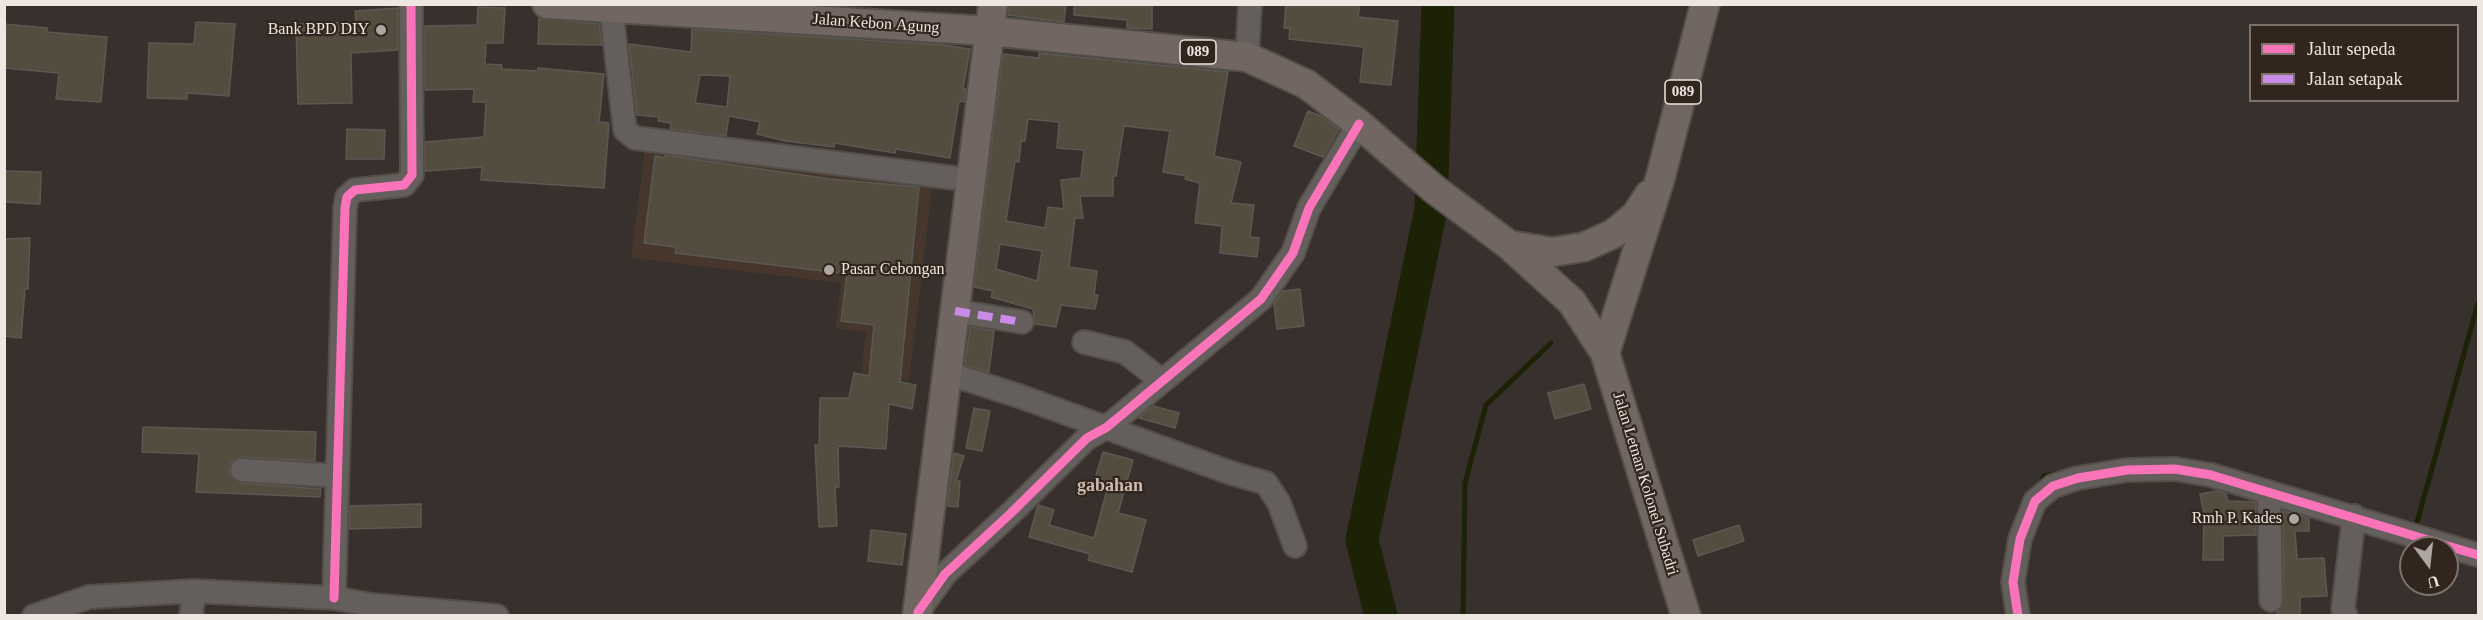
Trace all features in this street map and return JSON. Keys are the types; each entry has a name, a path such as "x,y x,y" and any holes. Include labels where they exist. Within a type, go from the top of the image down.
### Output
{"main road":[{"name":"Jalan Kebon Agung","path":"547,4 991,18"},
{"name":"089","path":"991,18 1247,57 1306,84 1359,124 1434,189 1509,244 1552,252 1584,247 1613,234 1636,215 1660,179 1705,4"},
{"path":"918,614 991,18"},
{"path":"1605,353 1660,179"},
{"name":"Jalan Letnan Kolonel Subadri","path":"1509,244 1572,302 1605,353 1686,615"}],"street":[{"path":"334,598 345,208 347,197 355,190 404,185 412,175 411,4"},
{"path":"1247,57 1250,4"},
{"path":"629,7 624,122 625,130 635,138 971,180"},
{"path":"918,614 945,574 986,538 1087,438 1107,427 1261,299 1293,254 1309,208 1359,124"},
{"path":"955,311 1022,322"},
{"path":"1083,342 1125,352 1162,381"},
{"path":"948,373 1107,427 1231,473 1266,483 1279,503 1294,546"},
{"path":"2018,615 2013,582 2020,539 2035,501 2053,486 2078,478 2127,470 2175,469 2211,475 2478,555"},
{"path":"242,470 337,476"},
{"path":"2269,493 2271,600"},
{"path":"2346,615 2343,609 2354,516"},
{"path":"191,615 194,591"},
{"path":"34,615 89,597 122,605 194,591 334,598 371,610 497,615"}],"shaded area":[{"name":"Pasar Cebongan","path":"645,148 933,182 909,381 861,375 866,332 835,328 841,283 631,258"}],"building":[{"path":"1009,4 1066,4 1064,22 1008,15"},
{"path":"1074,4 1152,4 1152,29 1127,28 1127,20 1074,15"},
{"path":"1286,4 1360,4 1358,17 1398,21 1391,85 1360,82 1364,47 1289,39 1290,28 1284,28"},
{"path":"478,7 505,8 503,43 486,43 485,64 502,65 501,69 538,71 538,68 604,74 599,122 609,123 604,188 481,180 482,167 425,171 425,142 484,137 486,102 473,102 474,89 425,90 425,26 477,25"},
{"path":"398,8 398,50 351,53 352,103 298,104 296,24 356,22 355,11"},
{"path":"539,18 599,24 602,45 538,44"},
{"path":"196,22 235,24 229,96 187,93 187,99 147,98 149,43 194,44"},
{"path":"4,24 47,28 47,32 107,37 101,102 56,99 59,73 4,68"},
{"path":"692,29 944,45 970,49 963,89 966,89 964,102 959,101 950,158 896,149 895,153 835,143 834,147 785,141 757,134 760,122 729,116 726,136 670,129 671,123 658,121 659,117 637,115 629,44 691,52","holes":["700,75 730,76 727,107 695,103"]},
{"path":"1039,53 1228,72 1214,156 1241,162 1231,203 1254,205 1250,237 1259,238 1257,257 1220,253 1222,226 1195,223 1200,183 1185,179 1186,176 1163,172 1170,131 1124,126 1116,176 1113,176 1113,196 1080,196 1083,218 1075,218 1069,267 1097,271 1094,295 1098,295 1095,309 1061,305 1056,327 1035,324 1033,309 991,297 993,291 974,287 1003,54 1039,58","holes":["1028,119 1059,122 1057,148 1084,150 1081,178 1061,180 1064,209 1048,207 1045,228 1006,221 1015,161 1019,162 1021,141 1025,141","1000,244 1042,251 1037,281 996,269"]},
{"path":"1308,111 1321,116 1339,129 1323,157 1294,146"},
{"path":"347,129 385,130 384,159 346,159"},
{"name":"Pasar Cebongan","path":"665,155 830,179 919,187 900,382 916,385 912,409 889,404 886,449 838,446 839,487 835,487 837,526 819,527 815,445 819,445 820,398 849,398 854,373 869,376 874,325 841,321 847,274 675,253 676,247 644,243 655,156 664,158"},
{"path":"4,171 41,172 40,204 4,202"},
{"path":"30,238 28,289 25,289 21,338 4,336 4,239"},
{"path":"1300,289 1304,326 1277,329 1274,304 1283,291"},
{"path":"970,327 994,331 989,372 965,365"},
{"path":"1584,384 1591,409 1555,419 1548,393"},
{"path":"1153,406 1179,413 1175,428 1139,418"},
{"path":"974,408 990,411 982,451 966,448"},
{"path":"143,427 316,432 315,461 242,457 231,462 229,470 230,476 241,483 321,489 320,497 196,492 199,454 142,452"},
{"path":"1103,452 1133,460 1118,513 1146,520 1132,572 1088,560 1090,554 1029,537 1038,505 1054,510 1049,525 1094,538 1108,486 1094,482"},
{"path":"954,453 964,456 956,481 960,481 958,507 947,506"},
{"path":"2217,491 2226,494 2228,501 2256,502 2256,535 2223,536 2223,560 2203,560 2204,513 2200,494"},
{"path":"421,504 421,527 349,529 350,506"},
{"path":"2283,511 2309,518 2309,531 2295,531 2297,559 2324,558 2327,596 2300,597 2300,615 2276,615 2284,600"},
{"path":"1739,525 1744,541 1698,556 1693,540"},
{"path":"871,530 906,534 902,565 868,561"}],"waterway":[{"path":"1381,616 1362,540 1431,209 1438,4"},
{"path":"2416,526 2478,303"},
{"path":"1463,616 1465,483 1486,405 1551,343"},
{"path":"2039,486 2044,476 2056,474"}],"marked path":[{"path":"955,311 1022,322"}],"cycle path":[{"path":"334,598 345,208 347,197 355,190 404,185 412,175 411,4"},
{"path":"918,612 945,574 1087,438 1107,427 1261,299 1293,253 1309,208 1359,124"},
{"path":"2018,616 2013,582 2020,539 2035,501 2053,486 2078,478 2127,470 2175,469 2211,475 2478,555"}],"place":[{"name":"Bank BPD DIY","path":"381,30"},
{"name":"Pasar Cebongan","path":"829,270"},
{"name":"Rmh P. Kades","path":"2294,519"}],"district":[{"name":"gabahan","path":"1110,486"}]}
